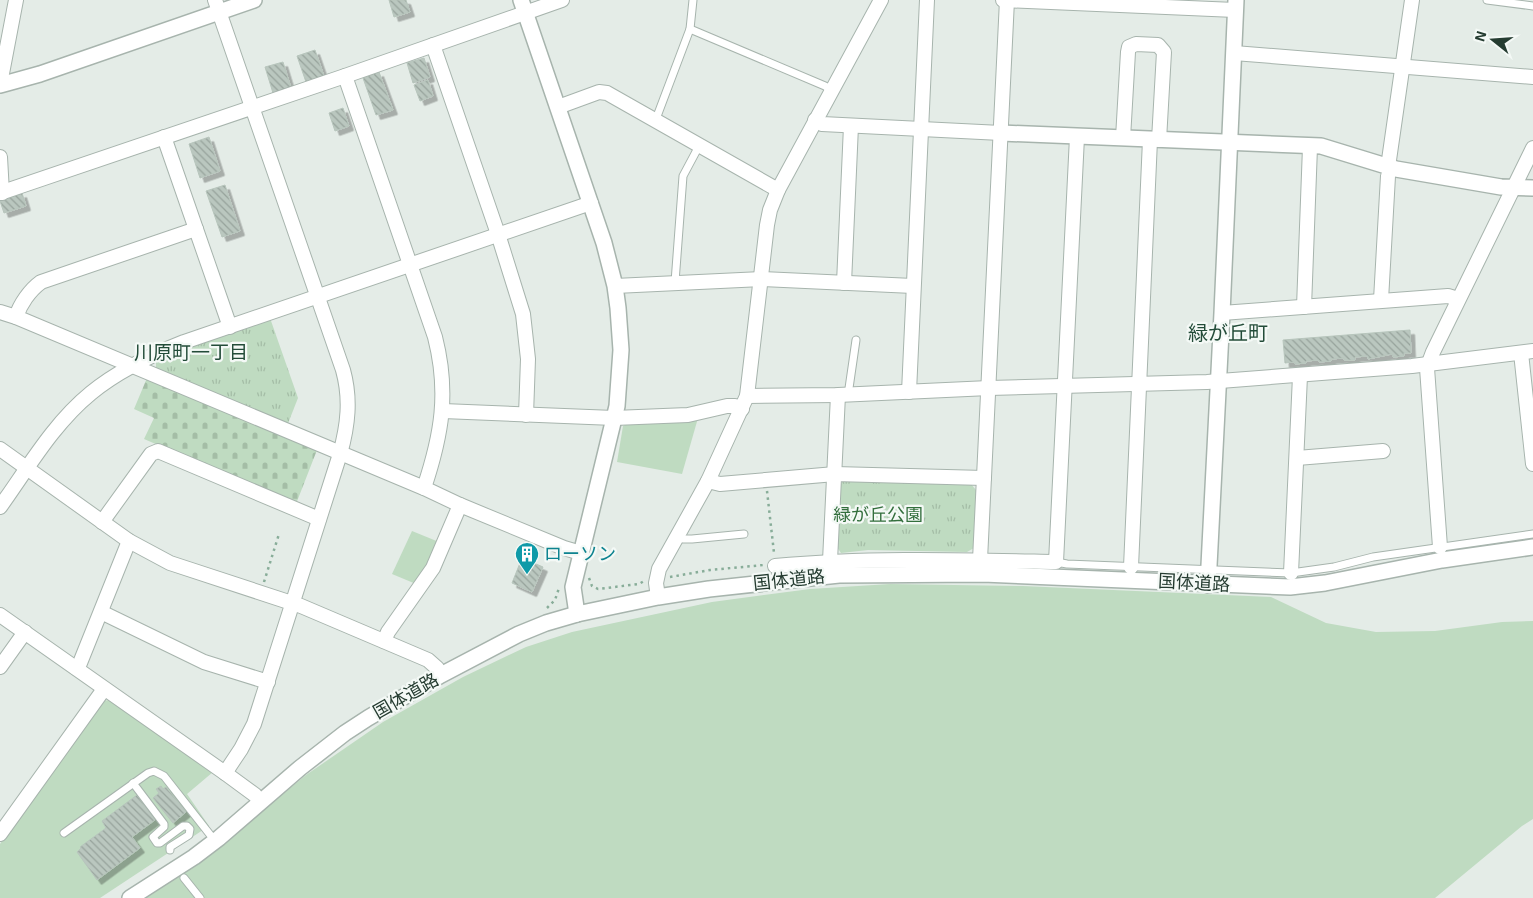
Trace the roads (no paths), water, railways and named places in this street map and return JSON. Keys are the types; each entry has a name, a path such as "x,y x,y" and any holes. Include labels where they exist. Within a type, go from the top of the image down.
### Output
{"street":[{"path":"16,0 0,84 40,74 217,6 254,0"},
{"path":"0,157 1,193 433,45 523,7 562,0"},
{"path":"658,597 656,583 659,569 708,481 747,396 770,210 778,190 815,120 881,0"},
{"path":"909,392 927,0"},
{"path":"980,560 1006,0 1235,5 1222,313 1208,577"},
{"path":"1381,300 1388,172 1412,0"},
{"path":"217,6 318,296 346,381 349,406 340,454 268,682 250,733 225,773"},
{"path":"523,7 604,243 615,286 621,350 619,386 614,418 573,587 577,614"},
{"path":"1123,138 1128,52 1131,46 1143,44 1158,45 1164,52 1155,140 1138,383 1131,567"},
{"path":"433,45 498,234 523,314 528,358 526,415"},
{"path":"1234,53 1533,77"},
{"path":"345,76 440,354 444,386 443,412 436,448 424,488"},
{"path":"558,106 603,92 656,119 699,146 778,190"},
{"path":"815,120 822,124 851,126 1310,147 1318,152 1388,172 1533,196"},
{"path":"844,282 851,126"},
{"path":"164,137 230,327"},
{"path":"775,565 830,561 980,560 1056,562 1077,137"},
{"path":"1304,307 1310,147"},
{"path":"1440,547 1426,372 1458,299 1533,148"},
{"path":"1511,192 1533,188"},
{"path":"0,507 54,432 74,409 90,393 130,366 163,350 591,203"},
{"path":"16,317 32,290 41,282 196,229"},
{"path":"615,286 674,282 762,280 913,286"},
{"path":"1222,313 1448,296 1458,299"},
{"path":"0,312 16,317 424,488 460,505 564,548 581,553"},
{"path":"747,396 843,395 989,388 1218,381 1300,376 1428,364 1527,352 1533,464"},
{"path":"1290,580 1300,376"},
{"path":"830,561 835,474 843,395"},
{"path":"443,412 614,418 688,415 727,406 735,406 742,409"},
{"path":"0,449 129,541 151,554 179,566 292,603 384,641 428,660 437,668 441,675"},
{"path":"1297,458 1383,451"},
{"path":"102,522 151,454 158,452 319,519"},
{"path":"708,481 720,484 835,474 984,478"},
{"path":"384,641 388,632 433,568 460,505"},
{"path":"76,668 80,663 129,541"},
{"name":"国体道路","path":"130,898 179,867 215,841 345,733 441,675 519,634 546,623 577,614 658,597 748,584 848,575 983,574 1208,577 1325,583 1442,560 1533,548"},
{"path":"101,612 199,660 268,682"},
{"path":"0,615 225,773 255,795 260,802"},
{"path":"0,667 25,632"},
{"path":"0,834 104,689"}],"lane":[{"path":"656,119 690,29 693,0"},
{"path":"1487,0 1533,6"},
{"path":"690,29 831,90"},
{"path":"674,282 682,176 699,146"},
{"path":"843,395 856,340"},
{"path":"678,535 683,539 692,539 744,534"},
{"path":"1290,580 1334,566 1373,557 1533,534"},
{"path":"1056,562 1131,567 1208,577"},
{"path":"64,833 148,773 154,772 160,773 215,841"},
{"path":"133,784 164,824 164,827 153,835 157,843 160,843 183,826 187,826 190,829 189,835 170,847 170,850"},
{"path":"184,878 200,898"}],"place":[{"name":"ローソン","path":"527,575"}],"district":[{"name":"緑が丘町","path":"1228,333"},
{"name":"川原町一丁目","path":"191,352"}],"park label":[{"name":"緑が丘公園","path":"878,515"}]}
